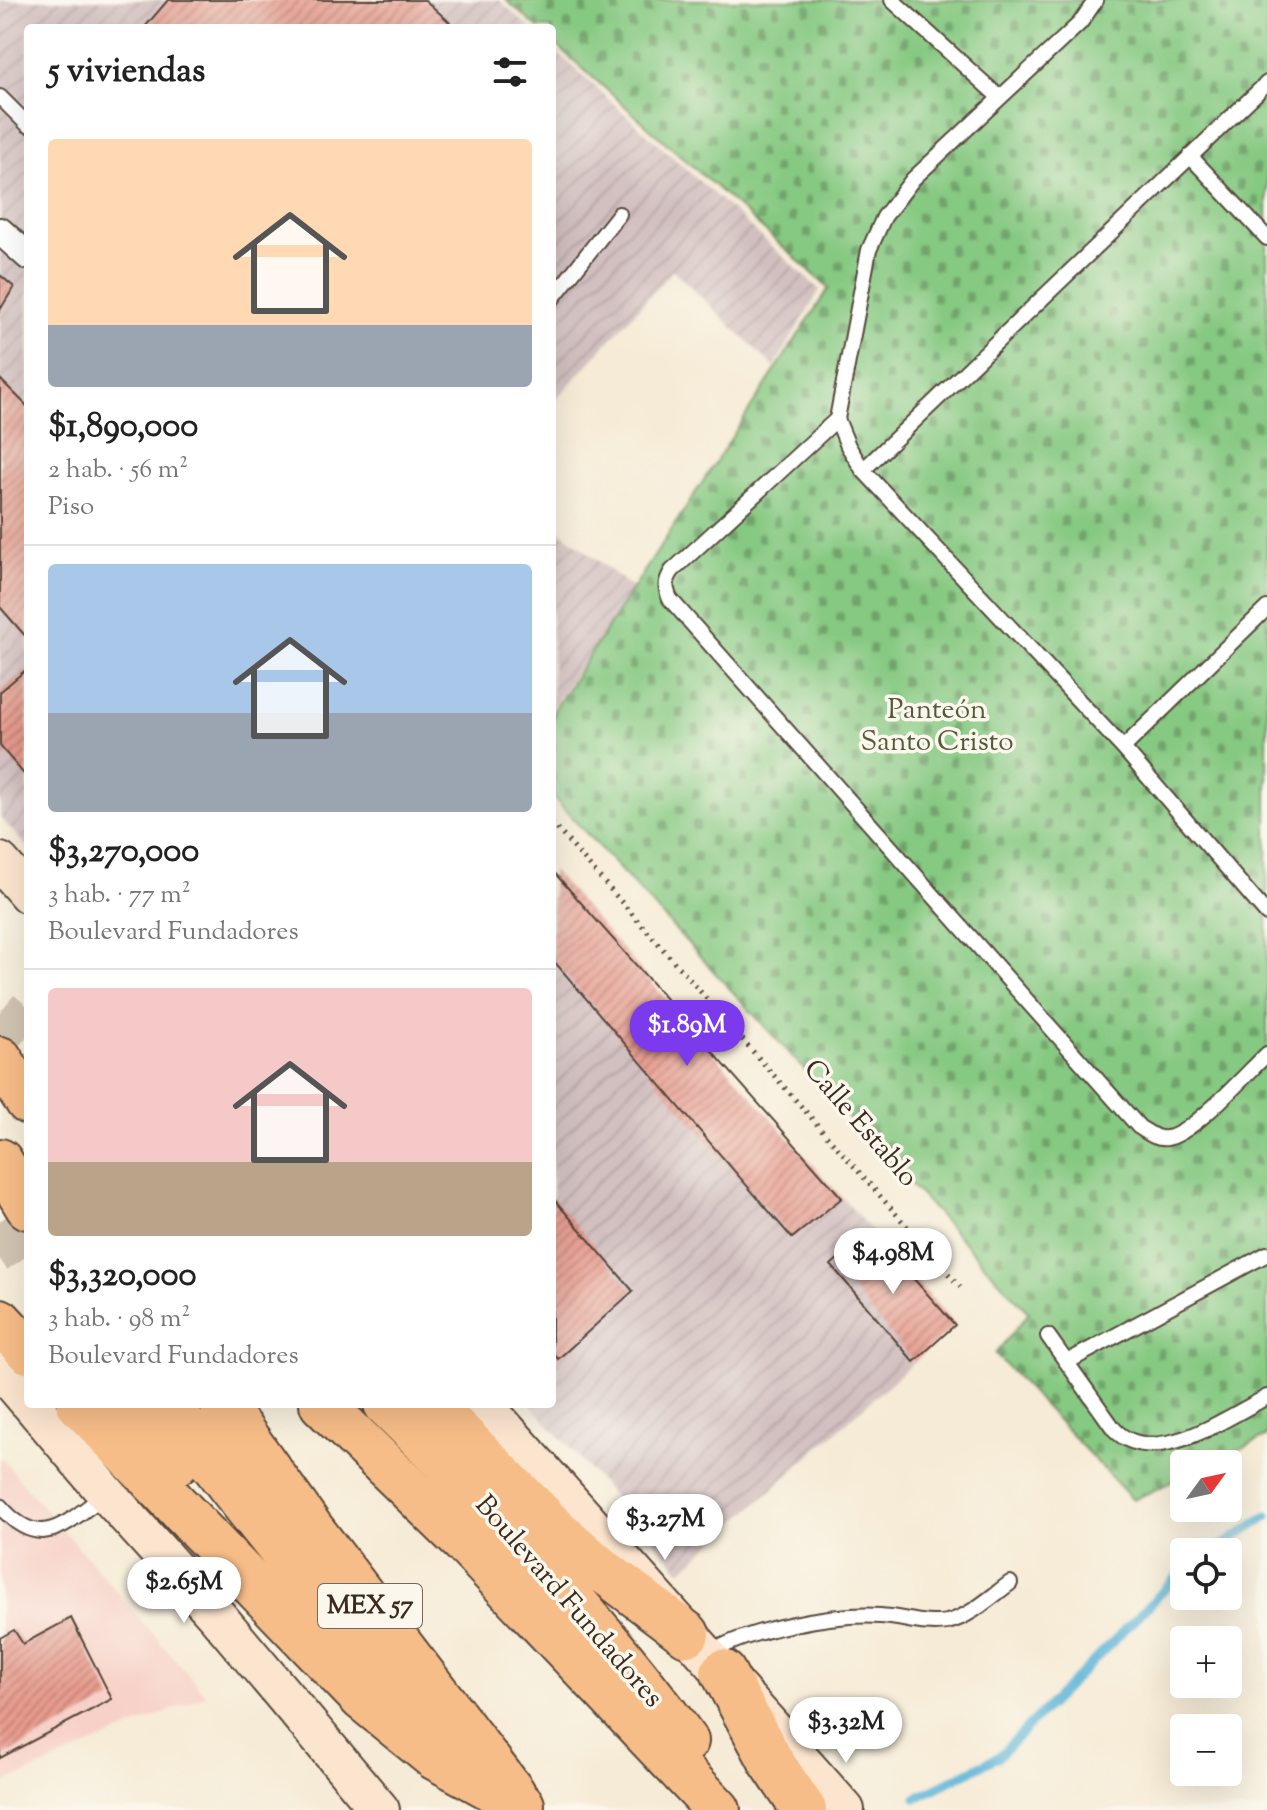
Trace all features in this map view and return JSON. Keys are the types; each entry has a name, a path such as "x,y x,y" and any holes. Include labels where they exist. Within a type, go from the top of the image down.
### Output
{"highway":[{"path":"0,1044 24,1065"},
{"path":"0,1059 24,1096"},
{"path":"0,1113 24,1134"},
{"path":"0,1161 24,1200"},
{"path":"0,1321 24,1347"},
{"path":"83,1408 363,1699 434,1757 524,1808"},
{"path":"134,1408 218,1512 337,1650 386,1699 435,1734 524,1808"},
{"path":"171,1408 228,1486 302,1578 435,1734"},
{"name":"MEX 57","path":"225,1408 310,1527 524,1808"},
{"path":"326,1408 466,1544 718,1810"},
{"name":"Boulevard Fundadores","path":"390,1408 520,1541 629,1665 738,1810"},
{"path":"435,1408 574,1545 706,1653 796,1784"}],"main road":[{"path":"0,862 24,889"},
{"path":"0,1368 24,1396"},
{"path":"34,1408 217,1616 380,1810"},
{"path":"487,1408 706,1653"},
{"path":"796,1784 845,1810"}],"street":[{"path":"0,231 24,252"}],"lane":[{"path":"892,0 999,97"},
{"path":"1096,0 1080,23 913,179 884,217 869,250 837,419 848,446 863,470 1262,897 1267,914"},
{"path":"863,470 1267,83"},
{"path":"0,97 24,121"},
{"path":"1190,156 1267,238"},
{"path":"556,294 619,214"},
{"path":"837,419 672,571 666,581 670,599 1139,1127 1156,1138 1168,1138 1186,1131 1267,1054"},
{"path":"1123,748 1267,608"},
{"path":"1067,1362 1267,1254"},
{"path":"1048,1336 1114,1429 1124,1440 1138,1444 1173,1443 1267,1397"},
{"path":"0,1506 26,1530 57,1530 106,1493"},
{"path":"706,1653 744,1636 857,1615 950,1621 968,1613 1010,1583"}],"path":[{"name":"Calle Establo","path":"556,828 961,1288"}],"shaded area":[{"path":"0,0 499,0 526,24 24,24 24,844 0,817"},
{"path":"556,52 820,290 774,367 673,270 556,400"},
{"path":"556,527 634,589 556,702"},
{"path":"556,875 955,1325 681,1571 534,1408 556,1408"},
{"path":"0,1457 206,1695 0,1785"}],"green space":[{"name":"Panteón Santo Cristo","path":"506,0 1267,0 1267,1436 1238,1450 1170,1450 1170,1483 1133,1500 995,1354 1029,1313 556,800 556,707 829,288 556,45 556,24 533,24"}],"building":[{"path":"168,0 425,0 452,24 147,24"},
{"path":"0,275 14,287 0,310"},
{"path":"0,379 24,403 24,634 0,607"},
{"path":"24,671 24,774 0,746 0,692"},
{"path":"556,875 842,1198 792,1238 556,964"},
{"path":"556,1202 633,1291 558,1359 556,1357"},
{"path":"870,1230 955,1325 914,1362 831,1265"},
{"path":"71,1618 112,1699 0,1758 0,1638 14,1630 23,1644"}],"waterway":[{"path":"1233,1538 1267,1516"},
{"path":"916,1798 998,1757 1170,1584"}],"tunnel":[{"path":"0,1012 24,1032"},
{"path":"0,1221 24,1255"}]}
